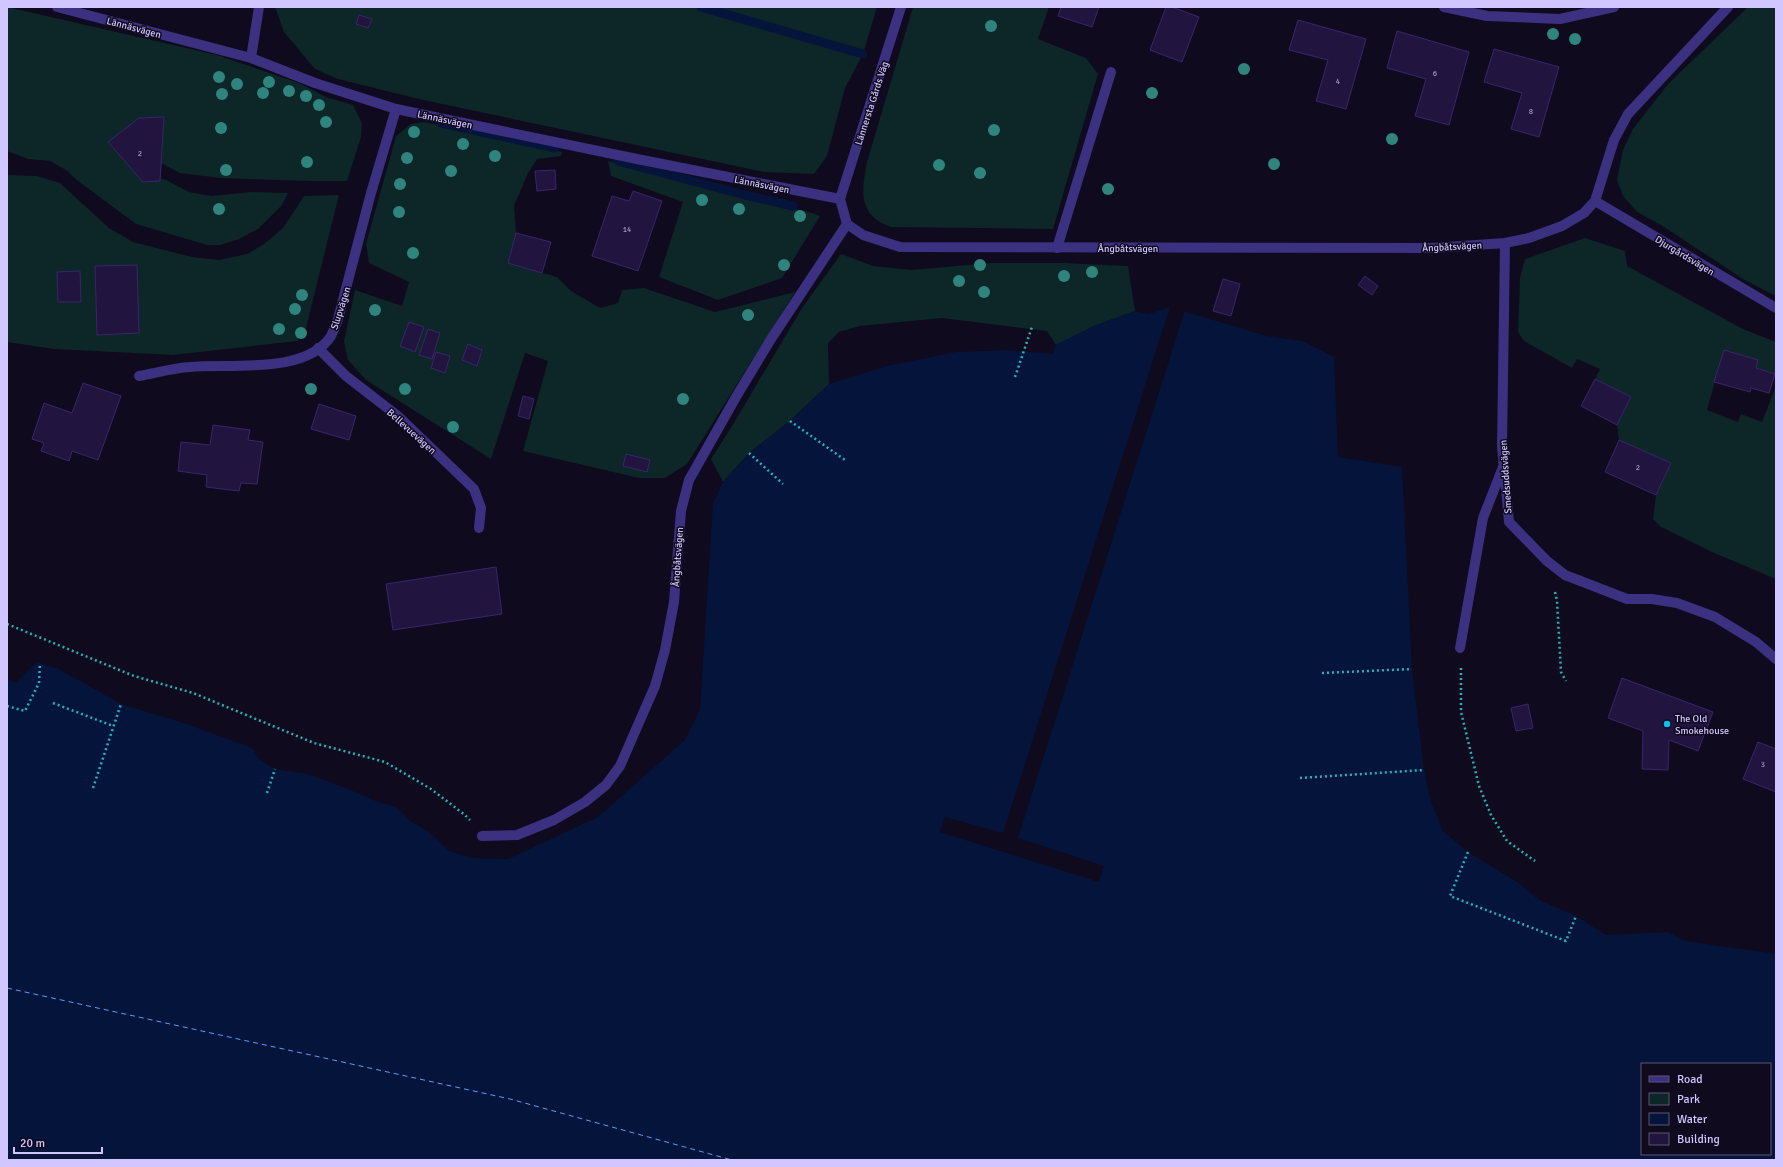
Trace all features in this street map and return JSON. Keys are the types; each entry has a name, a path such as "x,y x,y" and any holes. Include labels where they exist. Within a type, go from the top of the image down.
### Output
{"street":[{"name":"Lännäsvägen","path":"58,7 251,58 315,83 396,109 840,199"},
{"path":"251,58 259,7"},
{"name":"Lännersta Gårds Väg","path":"840,199 901,7"},
{"path":"1444,7 1487,16 1560,19 1614,7"},
{"name":"Ångbåtsvägen","path":"482,836 517,835 554,820 585,802 606,785 620,766 656,686 665,650 674,602 681,511 689,480 771,339 847,224 863,235 900,247 1432,248 1505,243 1543,234 1562,226 1584,213 1594,202 1614,140 1628,114 1728,7"},
{"path":"1057,248 1111,72"},
{"name":"Slupvägen","path":"139,376 189,367 277,364 298,359 318,348 330,336 338,319 371,193 396,109"},
{"path":"840,199 847,224"},
{"name":"Djurgårdsvägen","path":"1594,202 1776,308"},
{"name":"Smedsuddsvägen","path":"1505,243 1502,447 1509,522 1547,561 1565,575 1627,599 1677,603 1715,617 1756,642 1776,659"},
{"name":"Bellevuevägen","path":"318,348 346,376 399,417 474,489 481,508 479,528"},
{"path":"1460,648 1482,518 1503,467"}],"path":[{"path":"1015,377 1032,328"},
{"path":"790,421 845,460"},
{"path":"749,453 783,484"},
{"path":"1547,561 1557,601 1561,672 1566,680"},
{"path":"7,624 134,676 193,693 314,743 385,762 431,789 466,815 482,836"},
{"path":"1460,648 1461,712 1479,786 1491,815 1506,841 1535,861"},
{"path":"7,706 25,711 39,683 40,663"},
{"path":"1322,673 1412,669"},
{"path":"53,702 113,726"},
{"path":"93,788 121,704"},
{"path":"267,793 275,769"},
{"path":"1300,778 1424,770"},
{"path":"1468,852 1450,896 1566,941 1576,916"}],"green space":[{"path":"7,7 217,55 299,83 326,97 353,105 362,123 361,137 347,181 220,178 180,173 161,163 164,117 139,118 108,142 143,182 164,179 189,192 211,196 251,192 288,193 282,205 258,229 239,239 220,245 207,245 136,224 78,181 66,170 50,161 28,159 7,151"},
{"path":"275,7 877,7 863,54 845,88 827,156 814,174 764,172 423,100 338,79 315,69 284,32"},
{"path":"913,7 1049,7 1038,39 1086,58 1098,74 1053,229 891,227 872,216 867,209 863,193 867,162"},
{"path":"1748,7 1776,7 1776,296 1743,279 1661,225 1637,212 1623,196 1617,180 1623,150 1633,129 1668,84"},
{"path":"424,122 562,152 561,156 537,159 528,173 514,206 516,233 508,263 557,277 571,291 600,308 618,303 622,290 644,288 715,312 795,292 687,464 665,478 639,478 523,451 548,361 525,353 491,459 366,380 348,360 344,341 355,290 402,306 409,282 369,263 366,244 396,136 411,124"},
{"path":"608,161 820,216 782,278 718,300 659,277 683,202 611,176"},
{"path":"7,175 37,176 60,183 109,228 133,242 192,257 219,260 247,254 264,244 283,228 304,196 339,195 305,332 297,341 173,355 54,349 7,342"},
{"path":"1585,238 1625,251 1627,266 1743,329 1776,342 1776,374 1756,368 1757,360 1724,350 1707,410 1738,422 1741,414 1762,422 1776,386 1776,579 1712,552 1661,527 1653,519 1656,495 1671,463 1619,440 1617,425 1631,397 1595,379 1600,369 1577,359 1572,368 1524,341 1518,332 1520,278 1525,259"},
{"path":"841,254 873,266 911,270 991,263 1064,263 1128,266 1135,311 1094,326 1056,345 1047,331 942,318 860,326 839,332 828,343 829,384 790,421 749,453 723,482 711,459 802,308"}],"water":[{"path":"1170,307 1267,336 1302,341 1334,357 1338,457 1402,467 1412,669 1424,770 1431,802 1443,831 1468,852 1519,883 1539,900 1576,916 1606,935 1668,932 1685,941 1776,954 1776,1160 7,1160 7,679 16,683 37,662 59,669 121,704 184,723 252,748 259,759 275,769 308,774 376,801 396,807 410,821 429,832 449,851 471,858 508,859 598,817 685,740 700,710 713,503 723,482 749,453 790,421 829,384 887,366 956,352 1007,350 1053,354 1056,345 1094,326 1135,311 1149,314"}],"pier":[{"path":"1170,307 1185,310 1018,838 1104,866 1099,882 940,832 945,817 1003,833"}],"building":[{"path":"1061,7 1099,7 1092,27 1058,16"},
{"path":"1166,7 1172,7 1199,17 1182,62 1150,50"},
{"path":"359,15 372,19 368,28 356,24"},
{"path":"1298,20 1366,39 1346,109 1316,101 1328,60 1289,50"},
{"path":"1397,31 1469,52 1449,125 1415,116 1426,79 1387,68"},
{"path":"1494,49 1559,67 1539,137 1511,129 1522,93 1484,82"},
{"path":"164,117 160,181 143,182 108,142 139,118"},
{"path":"555,170 556,189 537,191 535,171"},
{"path":"633,191 662,201 638,271 592,256 612,196 629,201"},
{"path":"516,233 551,242 542,273 508,263"},
{"path":"137,265 139,333 97,335 95,266"},
{"path":"80,271 81,302 58,302 57,272"},
{"path":"1365,276 1378,286 1372,295 1358,285"},
{"path":"1223,279 1240,284 1231,316 1213,311"},
{"path":"409,322 424,327 415,352 400,346"},
{"path":"428,329 440,333 432,359 419,355"},
{"path":"468,344 482,350 477,366 462,360"},
{"path":"1724,350 1758,360 1756,368 1775,374 1769,393 1751,388 1750,392 1714,382"},
{"path":"436,352 450,356 445,373 431,368"},
{"path":"1595,379 1631,397 1617,425 1581,406"},
{"path":"83,383 121,396 98,460 72,451 69,461 41,451 44,443 32,439 44,403 72,413"},
{"path":"523,396 534,399 529,419 518,416"},
{"path":"319,404 356,416 349,440 311,429"},
{"path":"213,425 250,430 248,440 263,442 257,484 241,483 239,491 206,487 207,475 178,471 181,442 210,445"},
{"path":"1619,440 1671,463 1656,495 1605,472"},
{"path":"626,454 650,460 647,472 623,466"},
{"path":"496,567 502,614 393,630 386,584"},
{"name":"The Old Smokehouse","path":"1622,678 1713,712 1698,751 1669,740 1668,770 1642,769 1643,731 1608,718"},
{"path":"1528,704 1533,728 1516,731 1511,708"},
{"path":"1758,742 1776,749 1776,792 1743,779"}],"waterway":[{"path":"701,7 863,54"},
{"path":"441,123 555,148"},
{"path":"618,161 745,195 793,206"}],"ferry route":[{"path":"7,988 510,1099 732,1160"}],"place":[{"name":"The Old Smokehouse","path":"1667,724"}]}
